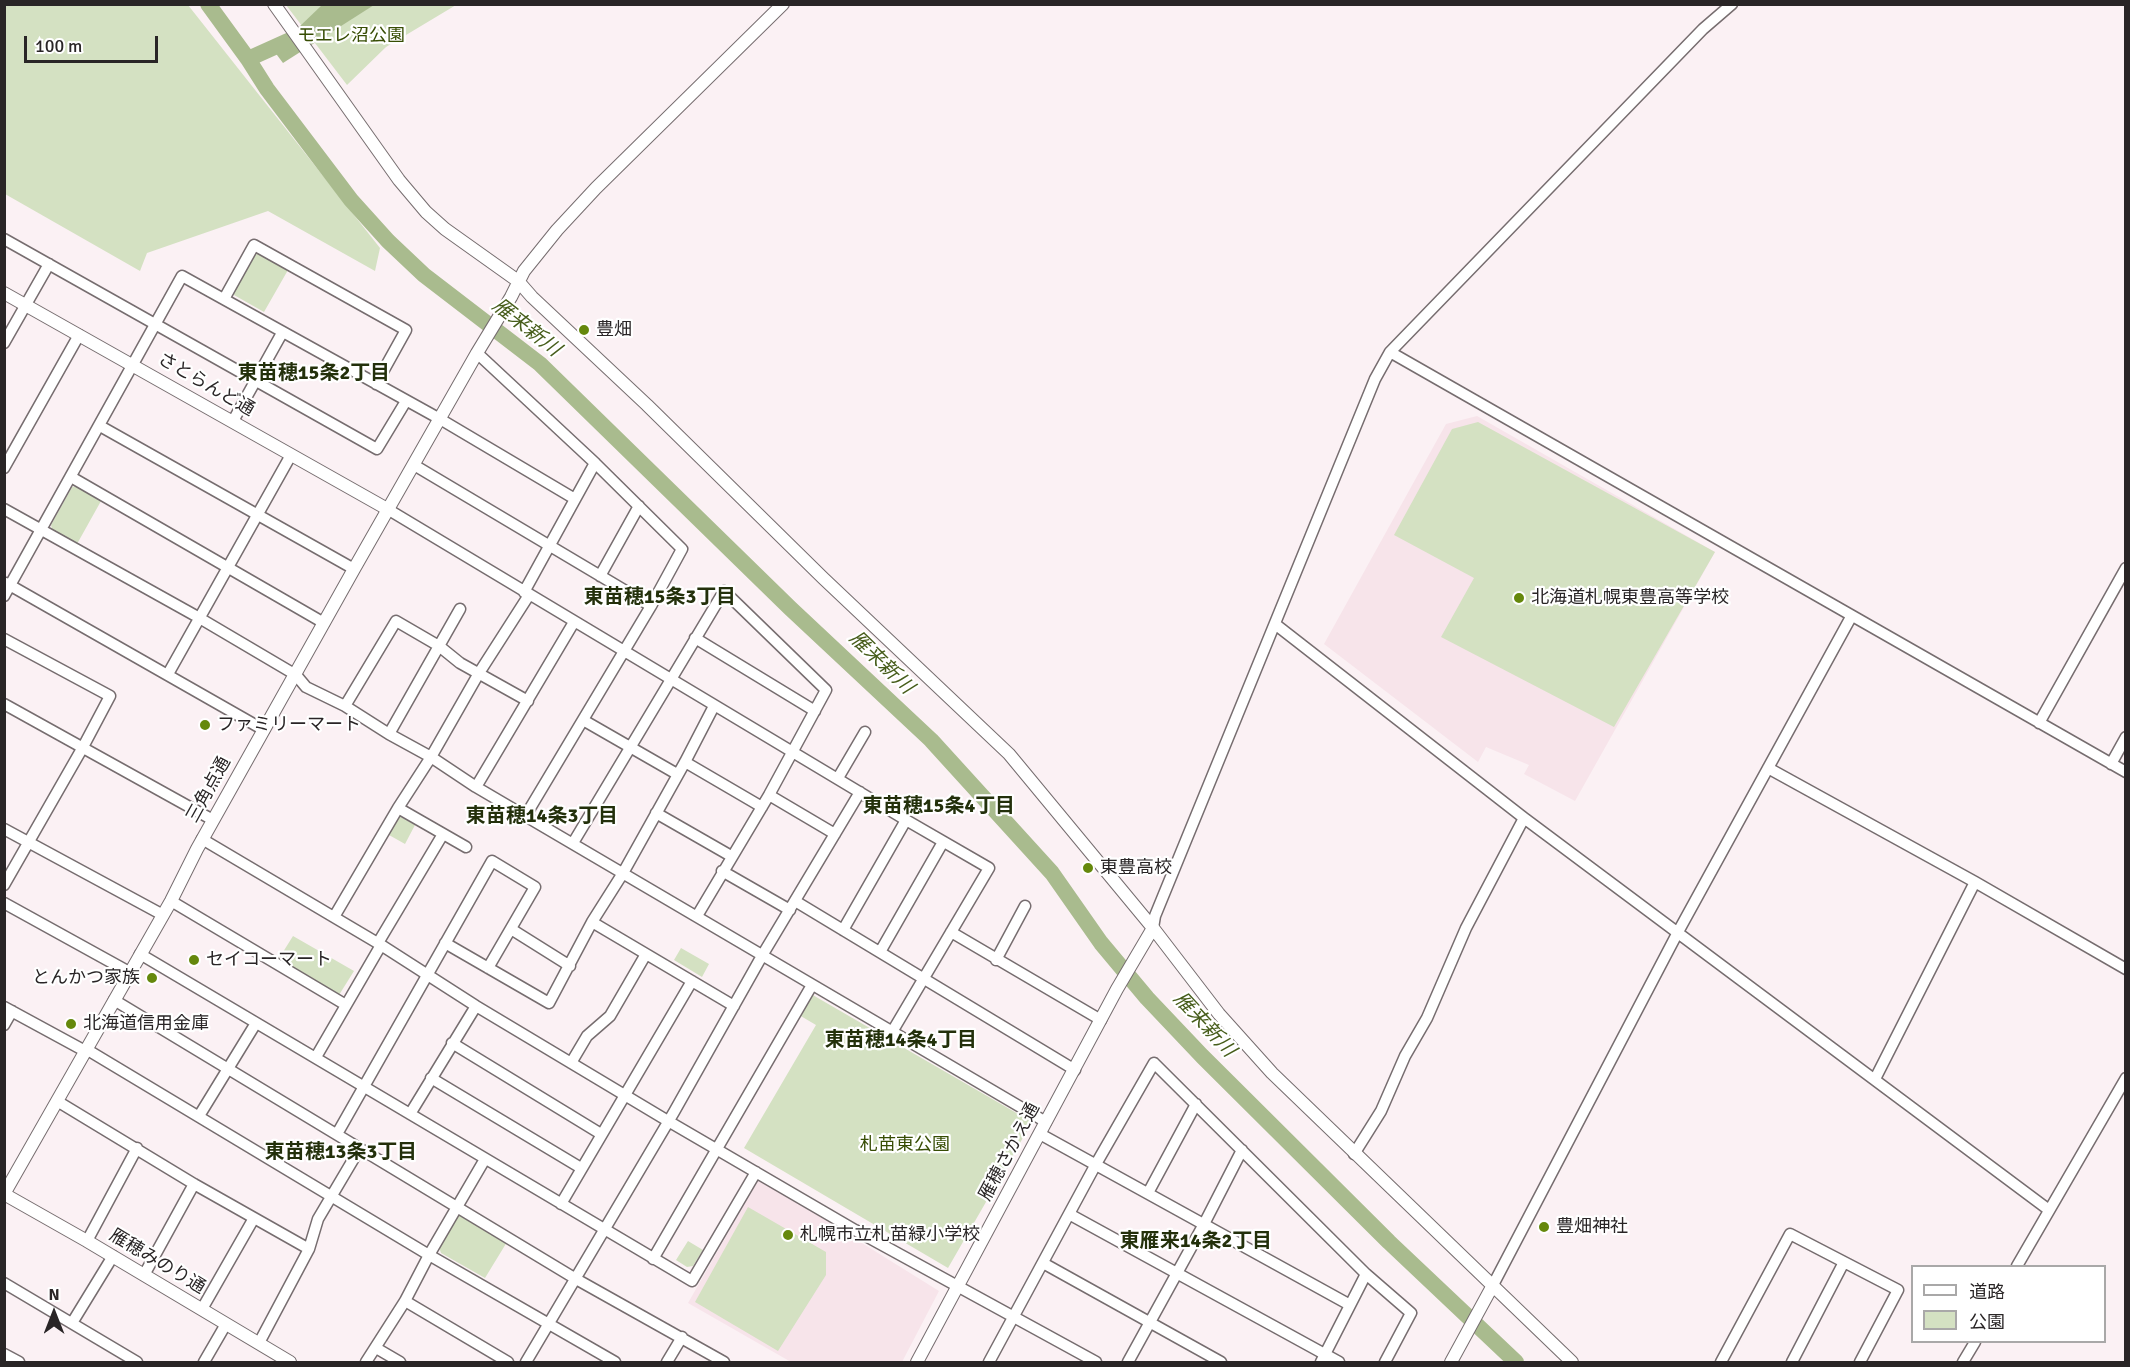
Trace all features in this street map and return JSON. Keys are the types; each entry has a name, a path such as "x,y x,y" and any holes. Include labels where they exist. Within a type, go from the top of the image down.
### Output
{"street":[{"path":"274,4 399,180 426,212 445,229 518,281 807,562 1009,754 1153,928 1219,1014 1264,1065 1572,1362"},
{"path":"518,281 557,230 596,188 783,4"},
{"path":"1153,928 1155,916 1375,379 1390,352 1703,29 1732,4"},
{"path":"4,239 377,449 406,401"},
{"path":"224,299 254,245 406,330 376,384"},
{"path":"4,344 49,264"},
{"path":"4,596 8,583 42,530 182,276 440,419 575,499"},
{"name":"三角点通","path":"4,1194 518,281"},
{"name":"さとらんど通","path":"4,293 389,510"},
{"path":"233,421 282,333"},
{"path":"4,468 79,335"},
{"path":"480,348 682,549 651,606 526,815"},
{"path":"1390,352 2126,772"},
{"path":"100,426 354,569"},
{"path":"168,674 291,455"},
{"path":"334,916 431,757 526,593 548,546 595,463"},
{"path":"414,465 651,606"},
{"path":"71,477 324,623"},
{"path":"600,576 639,506"},
{"path":"4,509 296,675 306,687 345,706 431,757 476,787 1047,1122"},
{"path":"389,510 989,868 892,1032"},
{"path":"2039,723 2126,568"},
{"path":"8,583 264,730"},
{"path":"573,843 724,591 826,690 769,795 697,916"},
{"path":"389,734 460,609"},
{"path":"1451,1362 1678,932 1851,617"},
{"path":"345,706 396,621 439,646 460,663 528,701"},
{"path":"476,787 574,622"},
{"path":"1275,624 1524,818 2049,1210"},
{"path":"695,638 815,711"},
{"path":"4,639 110,696 4,885"},
{"path":"4,704 213,820"},
{"path":"445,943 549,1003 592,922 623,873 685,762 714,706"},
{"path":"583,720 677,774"},
{"path":"838,778 865,732"},
{"path":"2110,764 2126,736"},
{"path":"685,762 762,807"},
{"path":"1768,768 1975,882 2126,969"},
{"path":"526,1362 605,1231 763,954 860,792"},
{"path":"769,795 835,834"},
{"path":"398,808 466,847"},
{"path":"656,813 731,856"},
{"path":"1354,1154 1381,1111 1405,1056 1427,1018 1466,928 1524,818"},
{"path":"843,930 906,820"},
{"path":"4,829 163,915"},
{"path":"316,1057 443,834"},
{"path":"202,839 334,916 429,974 476,1006 668,1121 958,1287 1096,1362"},
{"path":"880,952 943,842"},
{"path":"337,1134 492,861 535,887 488,968"},
{"path":"722,871 843,930 1074,1070"},
{"path":"1875,1079 1975,882"},
{"path":"171,901 346,1005"},
{"path":"4,903 129,972"},
{"path":"996,960 1025,906"},
{"path":"592,922 734,1006"},
{"name":"雁穂さかえ通","path":"917,1362 1117,990 1153,928"},
{"path":"511,929 570,966"},
{"path":"951,932 1101,1020"},
{"path":"140,954 692,1281 756,1172"},
{"path":"571,1063 587,1036 610,1016 646,954"},
{"path":"561,1204 692,981"},
{"path":"653,1259 812,985"},
{"path":"114,1000 576,1279 724,1362"},
{"path":"410,1114 476,1006"},
{"path":"4,1024 8,1009 86,1050 429,1255 615,1362"},
{"path":"199,1116 256,1023"},
{"path":"452,1043 601,1134"},
{"path":"989,1362 1096,1164 1154,1063 1366,1274 1411,1313 1385,1362"},
{"path":"431,1078 581,1168"},
{"path":"2018,1265 2126,1078"},
{"path":"57,1101 194,1184 309,1249"},
{"path":"1148,1193 1196,1104"},
{"path":"1040,1134 1350,1305"},
{"path":"87,1241 137,1148"},
{"path":"259,1343 309,1249 318,1219 360,1148"},
{"path":"1128,1362 1178,1273 1242,1149"},
{"path":"366,1362 405,1301 485,1159"},
{"path":"144,1275 194,1184"},
{"name":"雁穂みのり通","path":"4,1194 290,1362"},
{"path":"1069,1214 1178,1273 1323,1359 1339,1362"},
{"path":"202,1309 254,1218"},
{"path":"1726,1361 1790,1234 1898,1290 1860,1362"},
{"path":"72,1323 112,1256"},
{"path":"1792,1362 1844,1262"},
{"path":"1043,1263 1221,1362"},
{"path":"1323,1359 1366,1274"},
{"path":"4,1283 137,1362"},
{"path":"405,1301 508,1362"},
{"path":"204,1362 226,1324"},
{"path":"666,1362 682,1337"},
{"path":"1963,1362 1974,1343"},
{"path":"376,1348 400,1362"},
{"path":"4,1354 19,1362"}],"shaded area":[{"path":"322,5 374,5 283,63 274,51"},
{"name":"北海道札幌東豊高等学校","path":"1477,416 1715,552 1575,801 1524,774 1529,765 1486,747 1478,762 1324,644 1446,424"},
{"name":"札幌市立札苗緑小学校","path":"759,1179 939,1291 902,1362 791,1362 688,1303"}],"green space":[{"path":"5,4 188,5 380,248 375,271 268,211 147,253 140,271 5,194"},
{"name":"モエレ沼公園","path":"286,5 456,5 386,47 347,85"},
{"path":"259,253 288,270 264,312 234,295 233,290 253,256"},
{"name":"北海道札幌東豊高等学校","path":"1478,422 1715,552 1614,727 1441,637 1474,578 1394,535 1452,429"},
{"path":"77,486 101,501 77,544 52,529 51,525 72,487"},
{"path":"399,816 415,825 405,844 389,835"},
{"path":"293,936 354,971 339,995 278,960"},
{"path":"681,948 709,964 702,977 674,960"},
{"name":"札苗東公園","path":"811,994 1032,1122 948,1268 744,1148 816,1025 799,1015"},
{"path":"748,1207 826,1252 826,1275 778,1351 695,1302"},
{"path":"463,1215 507,1242 485,1278 441,1253 439,1247 457,1216"},
{"path":"688,1241 703,1250 693,1266 687,1267 676,1260"}],"waterway":[{"name":"雁来新川","path":"208,4 267,89 351,200 388,241 424,275 540,364 790,608 931,740 1052,873 1101,943 1147,998 1389,1242 1516,1362"},
{"path":"248,59 299,36"}],"place":[{"name":"豊畑","path":"584,330"},
{"name":"北海道札幌東豊高等学校","path":"1519,598"},
{"name":"ファミリーマート","path":"205,725"},
{"name":"東豊高校","path":"1088,868"},
{"name":"セイコーマート","path":"194,960"},
{"name":"とんかつ家族","path":"152,978"},
{"name":"北海道信用金庫","path":"71,1024"},
{"name":"豊畑神社","path":"1544,1227"},
{"name":"札幌市立札苗緑小学校","path":"788,1235"}],"district":[{"name":"東苗穂15条2丁目","path":"314,374"},
{"name":"東苗穂15条3丁目","path":"660,598"},
{"name":"東苗穂15条4丁目","path":"939,807"},
{"name":"東苗穂14条3丁目","path":"542,817"},
{"name":"東苗穂14条4丁目","path":"901,1041"},
{"name":"東苗穂13条3丁目","path":"341,1153"},
{"name":"東雁来14条2丁目","path":"1196,1242"}]}
